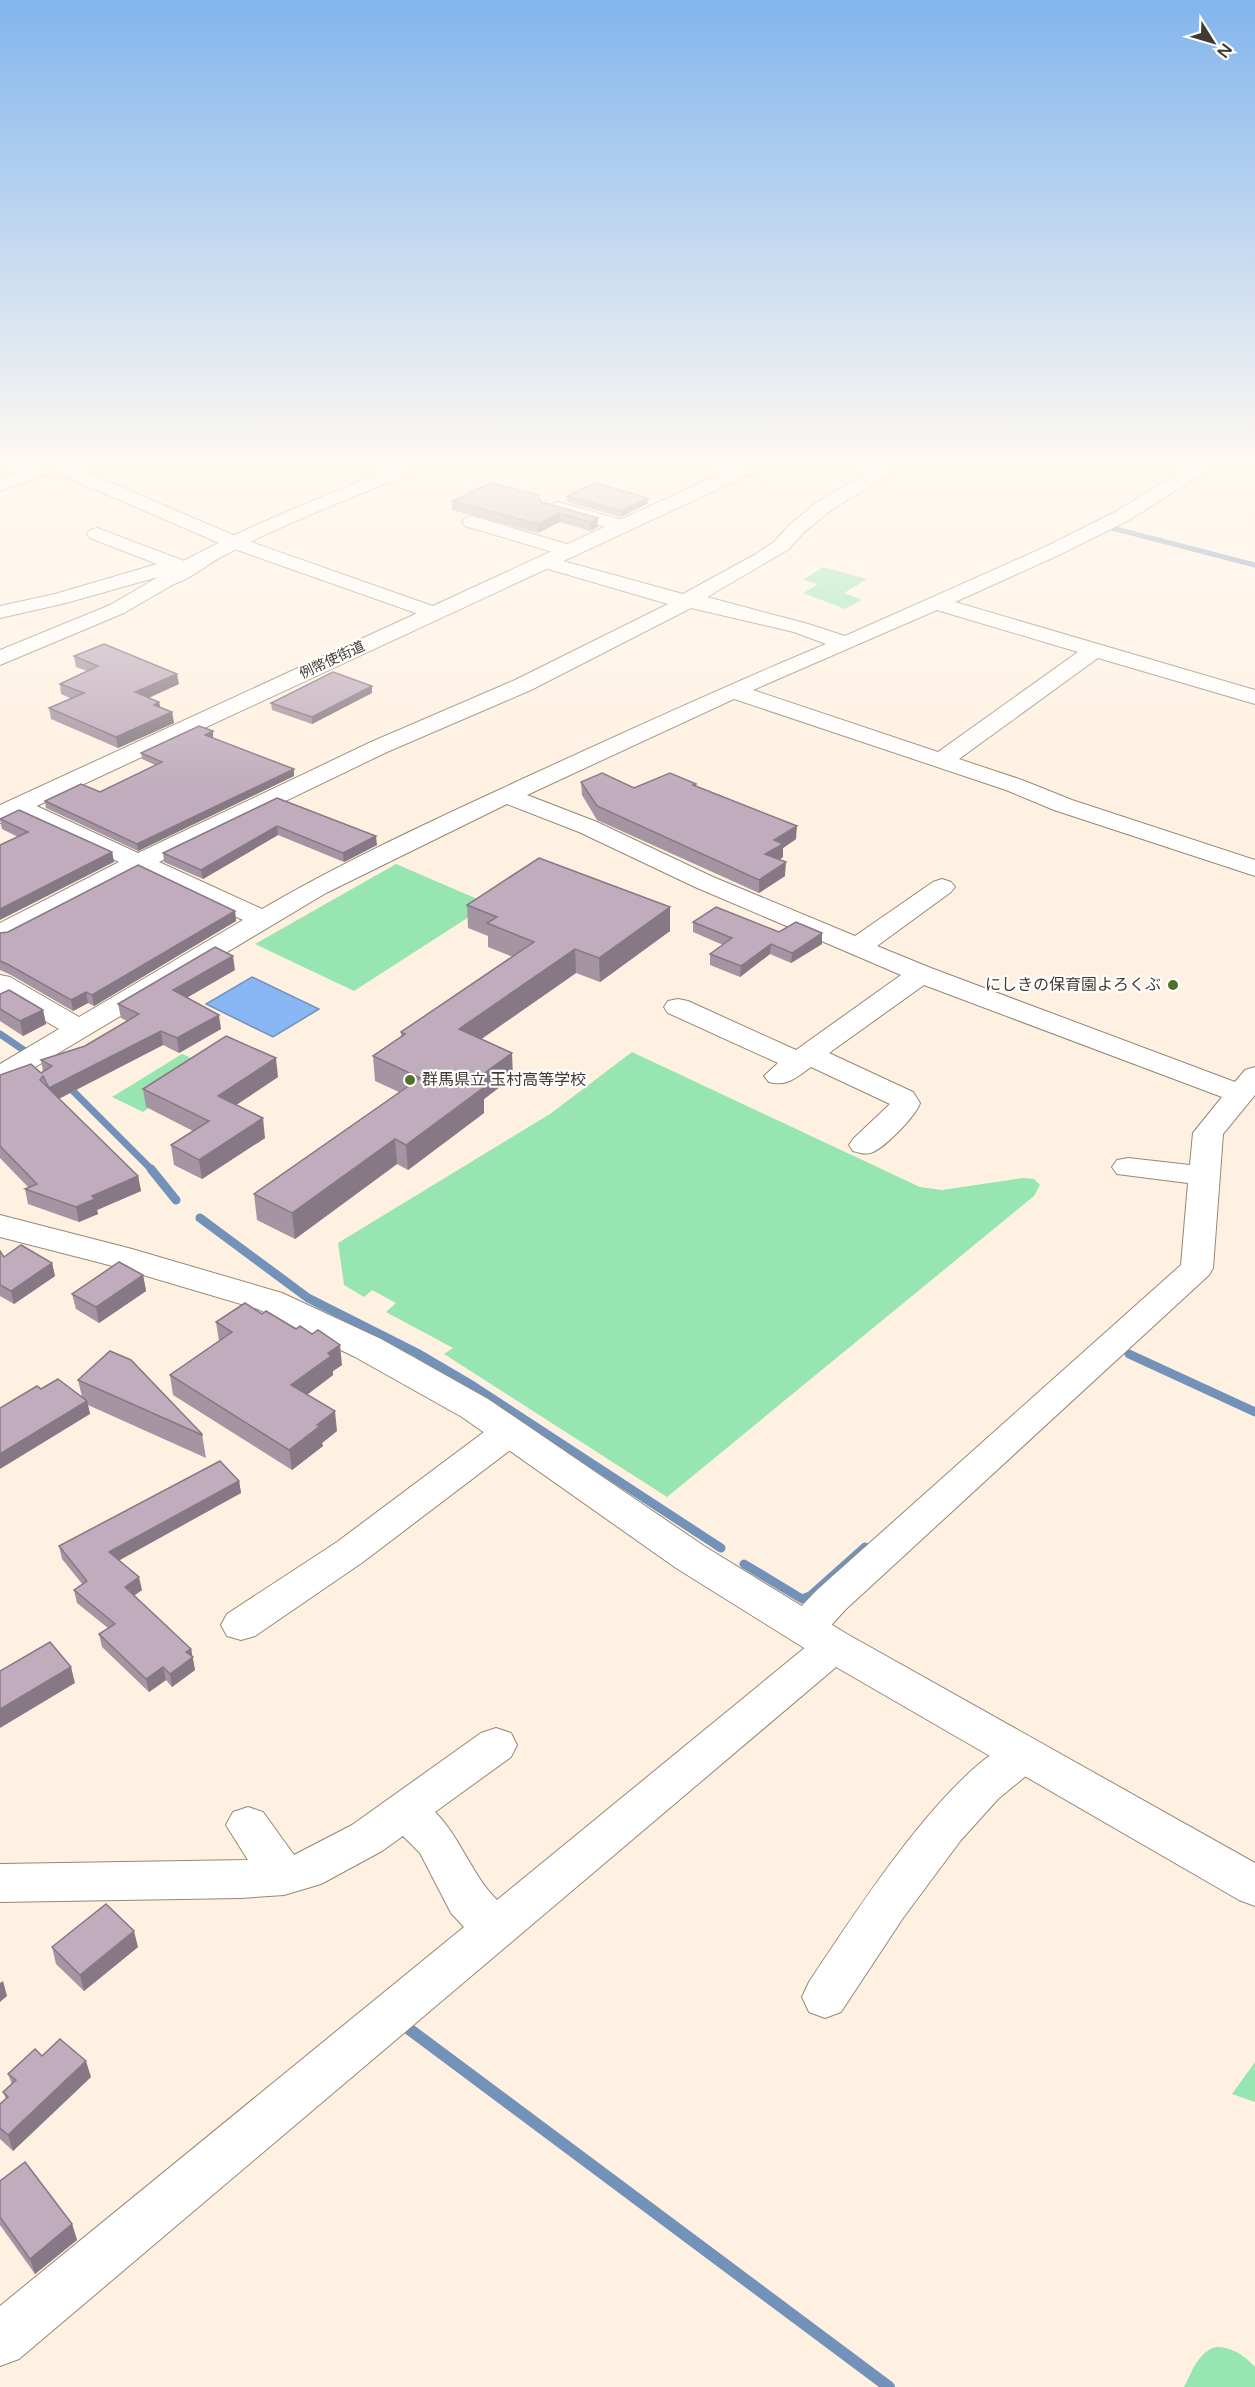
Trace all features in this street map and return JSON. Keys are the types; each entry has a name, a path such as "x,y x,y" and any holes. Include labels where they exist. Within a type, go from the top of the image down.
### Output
{"street":[{"path":"0,612 170,572"},
{"path":"0,658 117,609 174,572"},
{"path":"318,572 434,613"},
{"name":"例幣使街道","path":"9,811 522,572"},
{"path":"583,572 789,625 846,643"},
{"path":"0,934 139,862 379,747 523,685 688,601 735,572"},
{"path":"0,1076 317,888 505,795 1002,572"},
{"path":"0,592 37,604"},
{"path":"936,603 1255,697"},
{"path":"940,761 1095,650"},
{"path":"733,691 1014,785 1063,805 1255,868"},
{"path":"0,2340 821,1657 819,1636 831,1600 1197,1268 1208,1133 1247,1085 921,974 704,882 588,827 505,795"},
{"path":"9,811 139,862 264,920"},
{"path":"858,947 942,887"},
{"path":"796,1065 921,974"},
{"path":"0,983 80,1029"},
{"path":"678,1007 796,1065 902,1098 905,1103 903,1110 864,1144"},
{"path":"1128,1167 1206,1176"},
{"path":"0,1226 120,1257 270,1301 314,1321 434,1384 475,1408 690,1557 819,1636 1255,1886"},
{"path":"241,1625 350,1552 509,1432"},
{"path":"0,1883 241,1879 284,1876 305,1870 367,1838 496,1745"},
{"path":"825,1997 886,1904 946,1827 983,1787 1023,1754"},
{"path":"405,1811 435,1840 467,1899 495,1929"},
{"path":"248,1825 284,1876"}],"green space":[{"path":"815,572 843,572 867,579 844,593 862,600 845,609 803,593 818,584 803,580"},
{"path":"396,864 489,904 354,991 255,944"},
{"path":"632,1052 920,1187 942,1190 1023,1178 1034,1179 1040,1185 1034,1196 667,1497 444,1354 453,1348 386,1312 396,1303 372,1290 364,1297 344,1285 338,1243 550,1114"},
{"path":"182,1054 210,1066 143,1112 112,1097"},
{"path":"1255,2062 1255,2102 1232,2094"},
{"path":"1216,2347 1232,2350 1242,2355 1255,2367 1255,2387 1184,2387 1200,2358"}],"water":[{"path":"252,977 319,1009 273,1037 206,1004"}],"building":[{"path":"104,644 177,674 135,692 159,702 154,705 172,712 116,737 49,708 84,693 60,684 98,666 74,656"},
{"path":"333,672 372,686 312,717 271,703"},
{"path":"199,726 213,731 205,735 294,769 137,844 45,801 81,784 100,792 162,762 141,753"},
{"path":"602,773 634,788 670,773 696,784 693,785 797,826 774,840 783,844 765,854 786,862 759,880 597,806 581,782"},
{"path":"277,798 376,836 343,853 277,826 201,870 163,853"},
{"path":"19,810 112,852 0,909 0,845 28,832 0,819"},
{"path":"539,858 670,907 599,958 575,949 459,1029 512,1053 471,1083 483,1088 406,1145 395,1139 292,1213 254,1194 420,1078 373,1056 405,1034 401,1032 534,942 487,923 497,917 467,905"},
{"path":"138,865 235,911 92,995 86,992 71,1000 0,961 0,933 8,932"},
{"path":"716,907 779,932 796,922 822,933 792,953 771,944 741,966 710,954 732,938 693,922"},
{"path":"215,947 233,956 173,990 219,1015 177,1038 161,1031 49,1088 43,1076 40,1080 138,1176 92,1196 95,1199 76,1207 25,1189 37,1184 0,1146 0,1075 31,1064 41,1073 52,1066 41,1060 85,1046 139,1014 118,1004"},
{"path":"9,990 43,1010 20,1021 0,1009 0,994"},
{"path":"226,1036 276,1058 218,1096 263,1118 199,1160 171,1145 209,1121 143,1089"},
{"path":"21,1245 52,1263 11,1291 0,1285 0,1251 4,1257"},
{"path":"119,1262 143,1275 96,1307 72,1294"},
{"path":"245,1303 262,1314 266,1311 296,1329 300,1326 312,1334 318,1330 340,1345 328,1353 331,1356 291,1385 335,1411 289,1450 170,1375 232,1332 216,1322"},
{"path":"110,1351 131,1360 202,1435 78,1380"},
{"path":"58,1379 87,1401 0,1454 0,1408 37,1386 41,1389"},
{"path":"220,1461 239,1481 109,1552 139,1577 125,1587 191,1649 186,1652 193,1657 170,1674 163,1667 146,1679 99,1634 115,1624 74,1590 87,1581 59,1546"},
{"path":"50,1642 71,1667 0,1709 0,1671"},
{"path":"106,1904 134,1931 80,1975 52,1947"},
{"path":"60,2039 86,2061 8,2135 0,2128 0,2104 8,2097 3,2092 16,2080 8,2074 35,2049 42,2056"},
{"path":"25,2162 72,2224 30,2259 0,2217 0,2181"}],"waterway":[{"path":"0,1034 25,1051"},
{"path":"67,1085 151,1169"},
{"path":"151,1169 176,1200"},
{"path":"200,1218 308,1298 417,1353 473,1386 721,1548"},
{"path":"1129,1354 1255,1412"},
{"path":"744,1564 802,1599 810,1596 865,1547"},
{"path":"409,2029 889,2387"}],"place":[{"name":"にしきの保育園よろくぶ","path":"1173,985"},
{"name":"群馬県立 玉村高等学校","path":"410,1080"}]}
